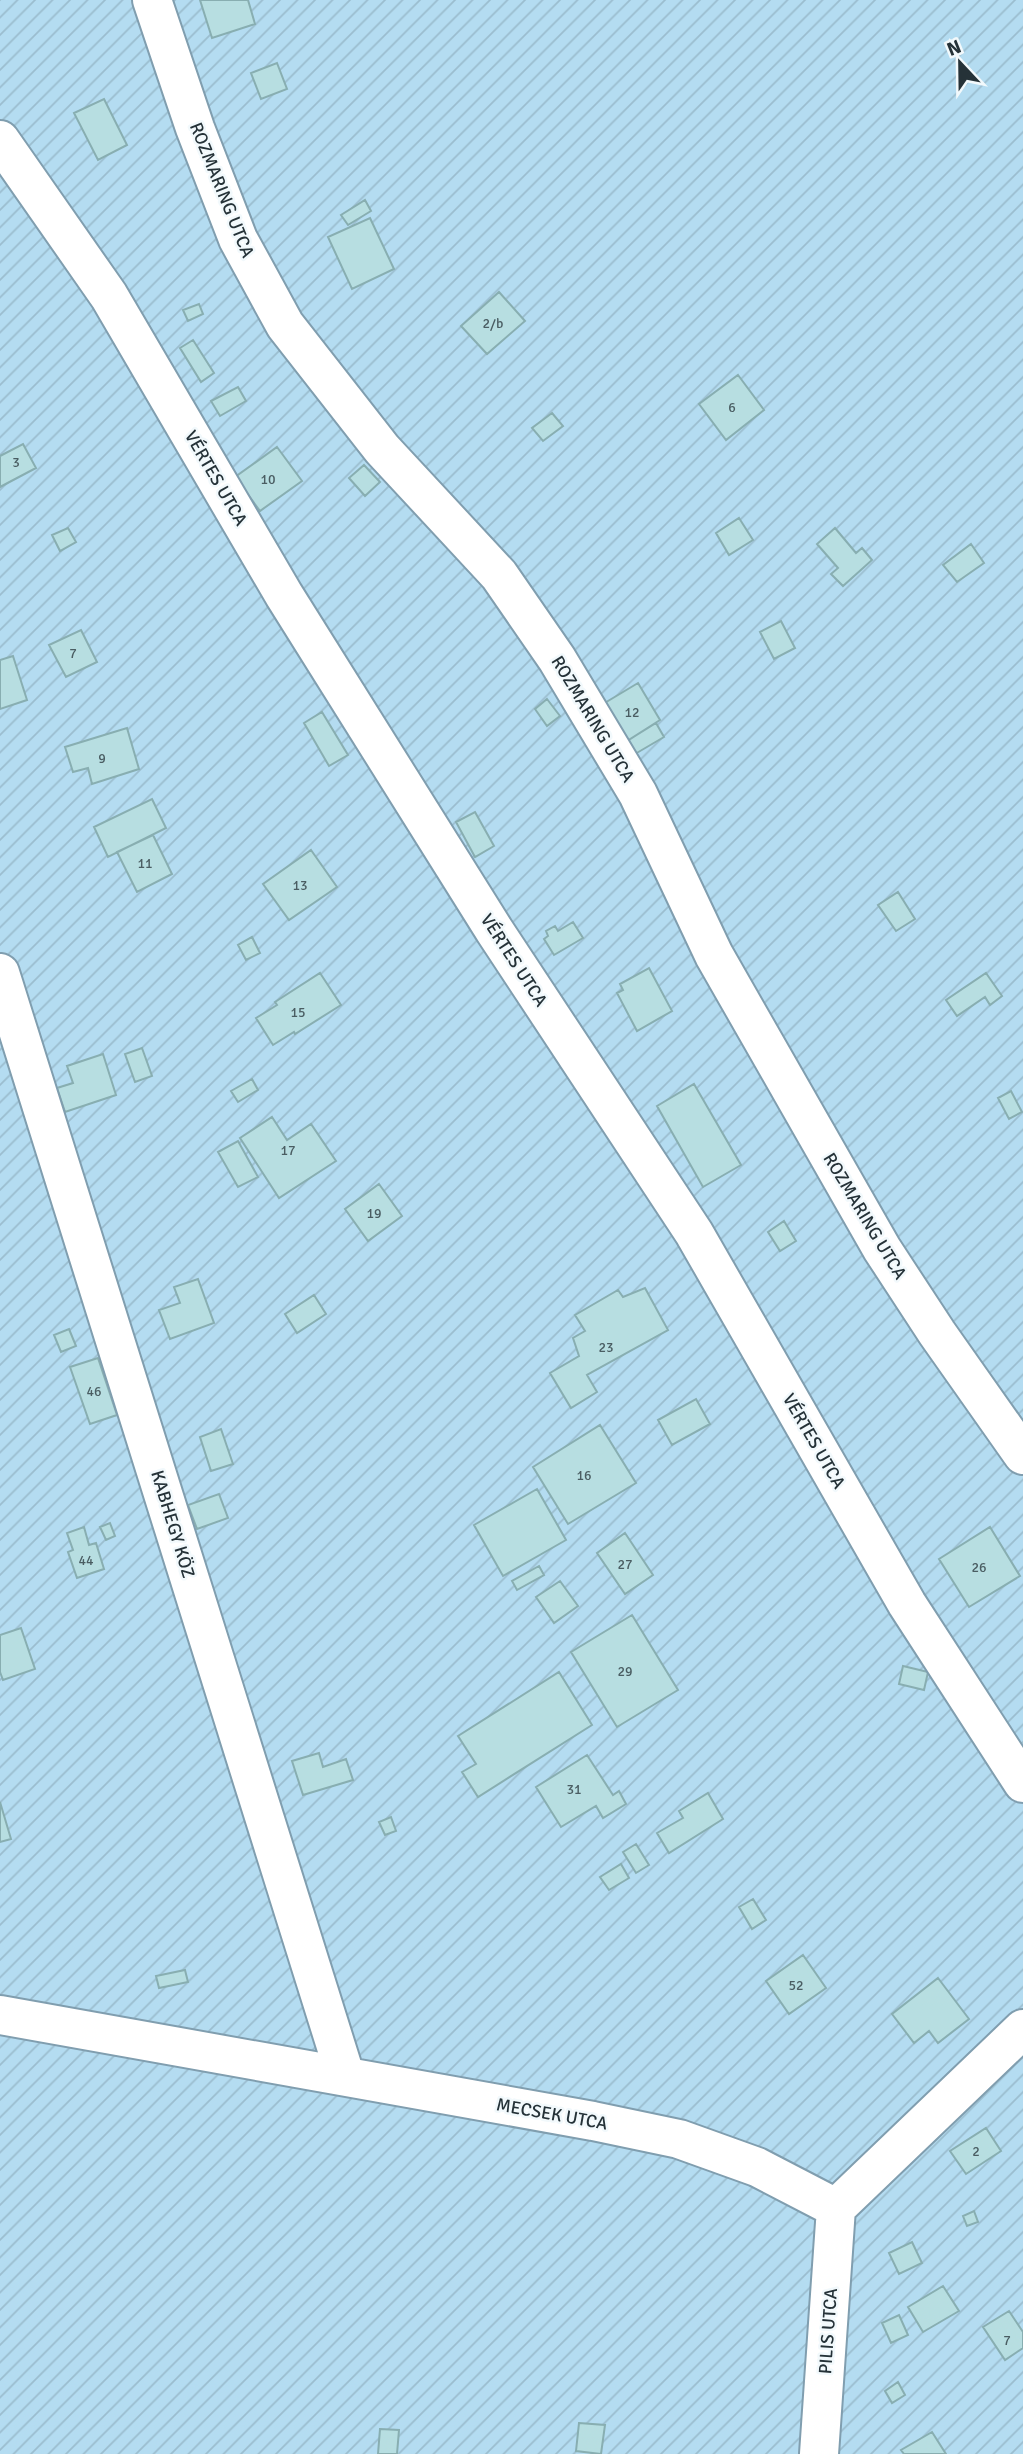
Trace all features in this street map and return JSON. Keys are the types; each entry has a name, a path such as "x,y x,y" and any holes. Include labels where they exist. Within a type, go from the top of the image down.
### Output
{"street":[{"name":"ROZMARING UTCA","path":"152,0 195,128 238,239 285,325 382,449 499,575 557,659 638,794 714,955 882,1249 937,1334 1023,1455"},
{"name":"VÉRTES UTCA","path":"0,140 109,296 292,606 494,930 694,1233 907,1604 1023,1783"},
{"name":"KABHEGY KÖZ","path":"0,973 345,2075"},
{"name":"MECSEK UTCA","path":"0,2015 593,2120 679,2139 757,2167 836,2208"},
{"path":"836,2208 1023,2029"},
{"name":"PILIS UTCA","path":"820,2454 836,2208"}],"shaded area":[{"path":"0,0 1023,0 1023,2454 0,2454"}],"building":[{"path":"200,0 248,0 255,24 212,38"},
{"path":"277,63 287,89 261,99 251,73"},
{"path":"104,99 127,145 98,160 74,113"},
{"path":"365,200 371,211 348,225 341,215"},
{"path":"370,218 394,269 352,289 328,237"},
{"path":"499,292 525,321 487,354 461,326"},
{"path":"199,304 203,314 188,321 183,310"},
{"path":"193,340 214,373 201,382 180,348"},
{"path":"738,375 764,410 726,440 699,404"},
{"path":"238,387 246,401 220,416 211,401"},
{"path":"552,413 563,426 543,441 532,428"},
{"path":"23,444 36,468 0,487 0,456"},
{"path":"277,447 302,481 260,511 235,477"},
{"path":"364,465 380,482 365,496 349,478"},
{"path":"739,518 753,540 729,555 716,533"},
{"path":"68,528 76,542 60,551 52,535"},
{"path":"835,528 856,553 862,548 872,560 843,586 831,574 838,568 817,544"},
{"path":"971,544 984,563 957,582 943,565"},
{"path":"781,621 795,648 774,659 760,632"},
{"path":"81,630 97,662 66,677 49,645"},
{"path":"13,656 27,700 0,709 0,660"},
{"path":"638,683 660,720 627,741 603,704"},
{"path":"547,699 560,716 547,726 535,709"},
{"path":"322,712 348,755 329,766 304,723"},
{"path":"656,723 664,737 635,754 627,741"},
{"path":"127,728 139,769 92,784 88,768 73,772 65,747"},
{"path":"152,799 166,828 108,857 94,827"},
{"path":"475,812 494,846 475,857 456,822"},
{"path":"153,835 172,874 137,892 117,852"},
{"path":"311,850 337,887 289,920 263,884"},
{"path":"898,892 915,919 896,931 878,905"},
{"path":"573,922 583,938 554,955 544,939 548,936 546,931 555,926 558,931"},
{"path":"252,937 260,953 246,960 238,945"},
{"path":"649,968 672,1011 637,1031 617,993 623,990 620,984"},
{"path":"320,973 341,1005 273,1045 256,1018 277,1005 275,1002"},
{"path":"986,973 1002,996 990,1005 985,997 957,1016 946,1000"},
{"path":"142,1048 152,1076 135,1082 125,1054"},
{"path":"103,1054 116,1095 65,1112 57,1088 73,1083 67,1066"},
{"path":"252,1079 258,1090 238,1102 231,1091"},
{"path":"694,1084 741,1165 703,1187 657,1106"},
{"path":"1011,1091 1022,1112 1009,1119 998,1098"},
{"path":"272,1117 287,1140 311,1124 336,1161 279,1198 240,1138"},
{"path":"238,1141 258,1177 238,1187 218,1152"},
{"path":"379,1184 402,1216 368,1241 345,1209"},
{"path":"784,1221 796,1241 780,1251 768,1232"},
{"path":"198,1279 214,1323 170,1339 159,1310 180,1303 174,1287"},
{"path":"645,1288 668,1330 587,1375 597,1392 571,1408 550,1373 579,1356 573,1338 585,1331 575,1315 618,1290 623,1297"},
{"path":"314,1295 326,1314 297,1333 285,1314"},
{"path":"69,1329 76,1346 61,1352 54,1335"},
{"path":"98,1358 117,1415 90,1424 70,1367"},
{"path":"696,1399 710,1424 672,1445 658,1420"},
{"path":"600,1425 636,1483 568,1524 533,1467"},
{"path":"221,1429 233,1464 211,1471 200,1437"},
{"path":"537,1489 566,1540 503,1576 474,1525"},
{"path":"219,1494 228,1518 197,1529 188,1505"},
{"path":"110,1523 115,1536 106,1540 100,1527"},
{"path":"84,1527 89,1545 96,1543 104,1569 77,1578 68,1552 73,1550 67,1533"},
{"path":"990,1527 1020,1576 969,1607 939,1559"},
{"path":"625,1533 653,1575 625,1594 597,1553"},
{"path":"539,1566 544,1575 517,1590 512,1581"},
{"path":"560,1581 578,1606 554,1623 536,1597"},
{"path":"632,1615 678,1690 617,1727 571,1652"},
{"path":"21,1628 35,1669 3,1680 0,1672 0,1635"},
{"path":"903,1666 928,1672 924,1690 899,1684"},
{"path":"559,1672 592,1725 478,1797 462,1772 476,1764 458,1736"},
{"path":"319,1753 323,1767 346,1759 353,1780 303,1795 292,1761"},
{"path":"587,1755 613,1795 619,1791 626,1804 603,1818 596,1806 561,1827 536,1787"},
{"path":"708,1793 723,1819 669,1853 657,1833 683,1818 679,1811"},
{"path":"0,1802 11,1839 0,1842"},
{"path":"391,1817 396,1831 385,1835 379,1822"},
{"path":"636,1844 649,1865 636,1873 623,1852"},
{"path":"621,1864 629,1878 609,1890 600,1877"},
{"path":"753,1899 766,1920 752,1929 739,1907"},
{"path":"803,1955 826,1988 789,2014 766,1981"},
{"path":"185,1970 188,1982 159,1988 156,1976"},
{"path":"938,1978 969,2019 938,2043 929,2031 914,2043 892,2014"},
{"path":"986,2128 1001,2151 966,2174 950,2151"},
{"path":"974,2211 978,2222 967,2226 963,2216"},
{"path":"912,2242 922,2263 899,2274 889,2253"},
{"path":"943,2286 959,2311 923,2332 908,2307"},
{"path":"1009,2311 1023,2332 1023,2348 1005,2360 983,2327"},
{"path":"899,2315 908,2335 891,2343 882,2323"},
{"path":"898,2382 905,2395 892,2403 885,2391"},
{"path":"579,2423 605,2425 601,2454 576,2451"},
{"path":"380,2429 399,2430 397,2454 378,2454"},
{"path":"932,2432 946,2454 904,2454 901,2450"}]}
